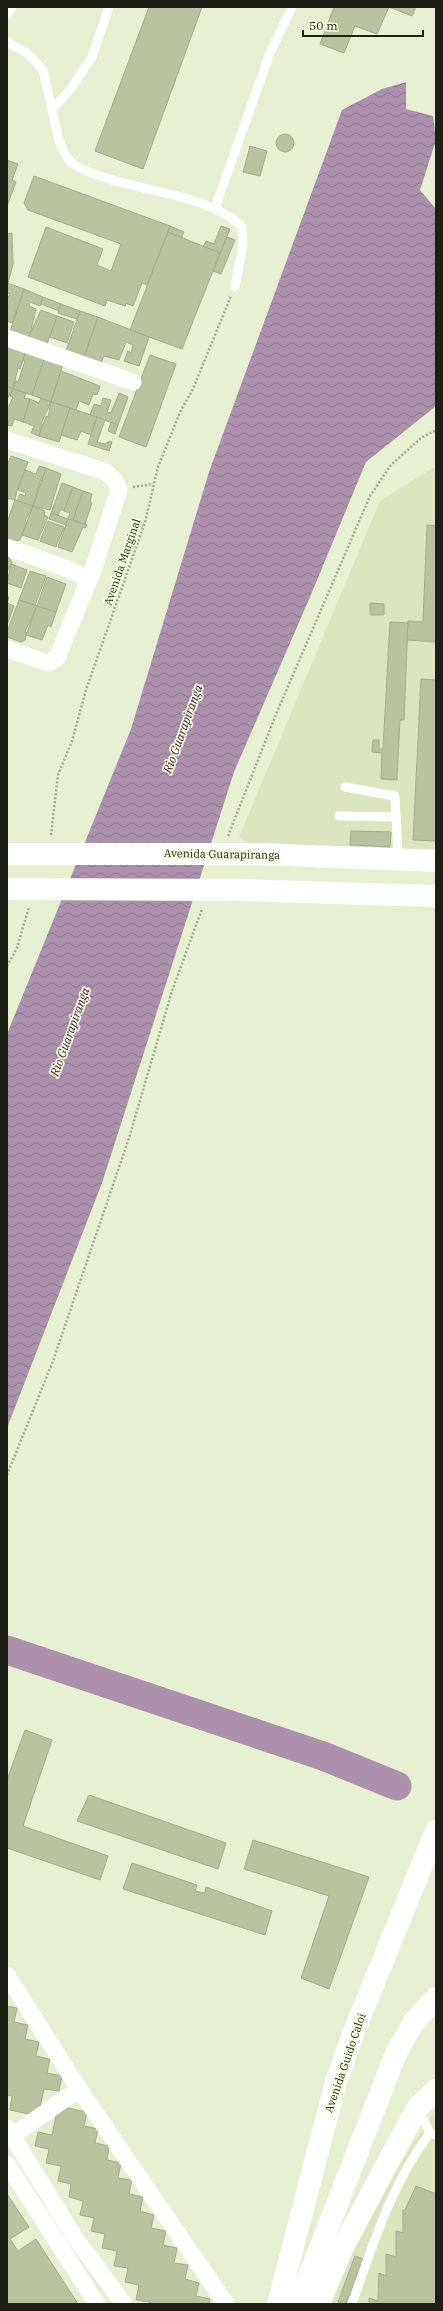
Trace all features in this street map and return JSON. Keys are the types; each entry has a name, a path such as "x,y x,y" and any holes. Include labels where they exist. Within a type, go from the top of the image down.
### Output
{"main road":[{"name":"Avenida Guarapiranga","path":"7,854 259,854 436,861"},
{"path":"7,889 239,890 436,896"},
{"name":"Avenida Guido Caloi","path":"278,2304 336,2082 356,2027 436,1831"},
{"path":"298,2304 397,2051 414,2022 436,1998"},
{"path":"318,2304 343,2247 417,2108 436,2090"}],"street":[{"path":"7,338 133,382"},
{"path":"7,440 106,472 115,481 119,490 89,580 57,658 48,663 7,648"},
{"path":"7,547 65,568 89,580"},
{"path":"7,1975 79,2089 226,2304"},
{"path":"79,2089 10,2132 76,2239 124,2304"},
{"path":"7,2164 97,2304"}],"lane":[{"path":"7,14 13,7"},
{"path":"53,108 70,90 92,57 109,7"},
{"path":"215,208 270,52 292,7"},
{"path":"7,42 27,53 43,70 62,149 66,156 77,166 110,180 215,208 233,218 242,227 243,246 234,286"},
{"path":"345,787 395,796 398,859"},
{"path":"339,816 397,817"},
{"path":"352,2304 386,2208 414,2153 433,2134 417,2108"}],"path":[{"name":"Avenida Marginal","path":"50,839 58,775 72,741 86,690 145,522 158,467 181,410 192,391 234,286"},
{"path":"226,842 277,712 370,496 391,465 421,438 436,430"},
{"path":"7,1475 53,1361 129,1138 172,991 205,902"}],"shaded area":[{"path":"436,466 436,849 251,845 239,837 380,501"},
{"path":"433,2114 436,2115 436,2304 332,2304 368,2213"}],"water":[{"name":"Rio Guarapiranga","path":"406,82 406,109 433,116 436,140 420,190 436,209 436,406 366,462 310,597 234,772 102,1183 7,1428 7,1034 131,729 209,472 342,110 382,89"}],"building":[{"path":"149,7 202,7 143,169 95,151"},
{"path":"334,7 389,7 377,34 355,26 344,53 320,44"},
{"path":"389,7 416,7 412,16"},
{"path":"281,134 289,134 294,139 292,150 289,152 281,152 276,147 276,139"},
{"path":"250,146 267,151 260,176 243,172"},
{"path":"7,160 18,164 12,180 16,182 7,206"},
{"path":"34,176 170,226 147,285 142,283 133,306 126,303 125,306 107,300 105,306 28,277 46,227 103,249 97,265 111,271 121,244 28,210 24,203"},
{"path":"170,226 184,232 181,238 168,232"},
{"path":"221,226 230,229 220,253 203,247 206,241 214,244"},
{"path":"168,232 220,253 182,349 130,330"},
{"path":"12,233 13,264 8,283 7,234"},
{"path":"227,237 235,240 221,274 213,271"},
{"path":"7,283 24,289 12,323 7,321 7,299 10,294 7,293"},
{"path":"24,289 43,297 40,306 30,302 29,306 36,309 29,338 10,332"},
{"path":"43,297 61,304 59,311 41,304"},
{"path":"61,304 80,311 77,319 58,313"},
{"path":"41,310 57,316 47,344 28,338"},
{"path":"80,311 98,317 84,357 66,351"},
{"path":"57,316 74,322 67,343 50,337"},
{"path":"98,317 149,337 139,366 124,361 128,351 131,353 133,345 126,342 119,360 104,356 101,363 84,357"},
{"path":"7,344 26,351 20,369 18,368 13,389 7,386"},
{"path":"26,351 45,357 32,395 13,389 16,381 18,382 25,361 23,360"},
{"path":"150,355 176,364 146,447 119,437"},
{"path":"45,357 63,364 51,402 32,395"},
{"path":"61,371 100,386 97,395 93,394 89,405 79,401 76,410 51,402"},
{"path":"7,386 13,389 7,399"},
{"path":"13,389 26,393 24,398 30,399 23,422 14,419 12,426 7,425 7,407 9,406 13,397 10,396"},
{"path":"119,393 128,397 118,425 90,415 94,404 101,406 103,398 111,400 107,412 111,413"},
{"path":"41,398 51,402 41,424 43,424 39,436 31,433 34,426 23,422 30,399 39,403"},
{"path":"51,402 70,408 59,442 39,436 46,416 48,417"},
{"path":"70,408 97,417 91,435 81,431 77,440 61,435"},
{"path":"97,417 105,420 97,442 105,444 110,441 112,442 109,451 88,444"},
{"path":"111,422 118,425 115,434 108,431"},
{"path":"11,456 28,462 17,490 15,500 7,498 7,466"},
{"path":"39,466 46,468 43,479 41,478 33,506 17,501 20,494 25,496 26,493 18,490 25,470 36,474"},
{"path":"46,468 61,474 50,510 33,506"},
{"path":"62,483 73,487 64,511 61,509 58,515 51,513"},
{"path":"73,487 83,491 73,520 68,519 70,513 64,511"},
{"path":"83,491 92,494 90,502 92,503 85,524 73,520"},
{"path":"15,500 33,506 25,521 27,522 20,540 15,541 7,538 7,522"},
{"path":"33,506 45,511 44,515 48,517 38,540 22,535"},
{"path":"51,513 68,519 66,525 49,519"},
{"path":"68,519 87,525 85,528 83,527 72,552 58,547"},
{"path":"48,521 64,527 56,547 40,541"},
{"path":"427,525 436,526 436,642 407,640 408,621 423,622"},
{"path":"7,555 12,562 7,572"},
{"path":"11,564 27,570 21,588 7,583"},
{"path":"30,571 46,576 35,605 19,600"},
{"path":"47,577 66,584 56,612 37,606"},
{"path":"19,600 37,606 25,632 27,633 25,640 21,642 7,637 7,632"},
{"path":"7,603 14,606 7,625"},
{"path":"370,603 384,604 384,615 370,615"},
{"path":"37,606 56,612 51,627 48,625 42,640 26,635"},
{"path":"390,622 408,623 404,720 400,720 397,780 381,779 382,753 372,752 373,740 379,740 379,749 383,749"},
{"path":"421,679 436,680 436,841 413,840"},
{"path":"351,831 391,832 390,847 350,845"},
{"path":"25,1730 52,1740 23,1826 108,1856 100,1880 7,1848 7,1780"},
{"path":"89,1795 226,1843 218,1869 77,1821"},
{"path":"253,1840 369,1877 329,1989 301,1978 329,1896 244,1869"},
{"path":"132,1863 197,1885 195,1891 205,1893 206,1887 272,1911 265,1935 123,1889"},
{"path":"7,2006 17,2008 14,2022 28,2025 25,2039 39,2042 36,2056 50,2059 47,2073 62,2076 59,2091 44,2089 38,2116 10,2110 12,2096 7,2095"},
{"path":"58,2106 87,2112 84,2126 98,2129 95,2143 109,2146 107,2160 121,2163 118,2178 132,2180 129,2194 143,2197 140,2211 154,2215 151,2228 166,2231 163,2245 177,2248 174,2263 188,2265 185,2279 199,2283 196,2296 210,2299 209,2304 150,2304 150,2302 136,2300 139,2285 125,2282 128,2268 114,2266 117,2251 102,2248 105,2234 91,2231 94,2218 80,2215 83,2201 69,2197 71,2184 58,2181 61,2166 46,2163 49,2149 35,2146 38,2132 52,2135"},
{"path":"416,2186 436,2194 436,2304 369,2304 369,2298 378,2301 379,2273 386,2276 386,2254 396,2257 396,2231 403,2233 403,2210 405,2210"},
{"path":"7,2194 29,2227 10,2239 18,2251 36,2239 78,2304 7,2304"},
{"path":"355,2256 363,2259 346,2304 343,2304 338,2302"}],"waterway":[{"path":"7,1650 323,1756 397,1786"}]}
